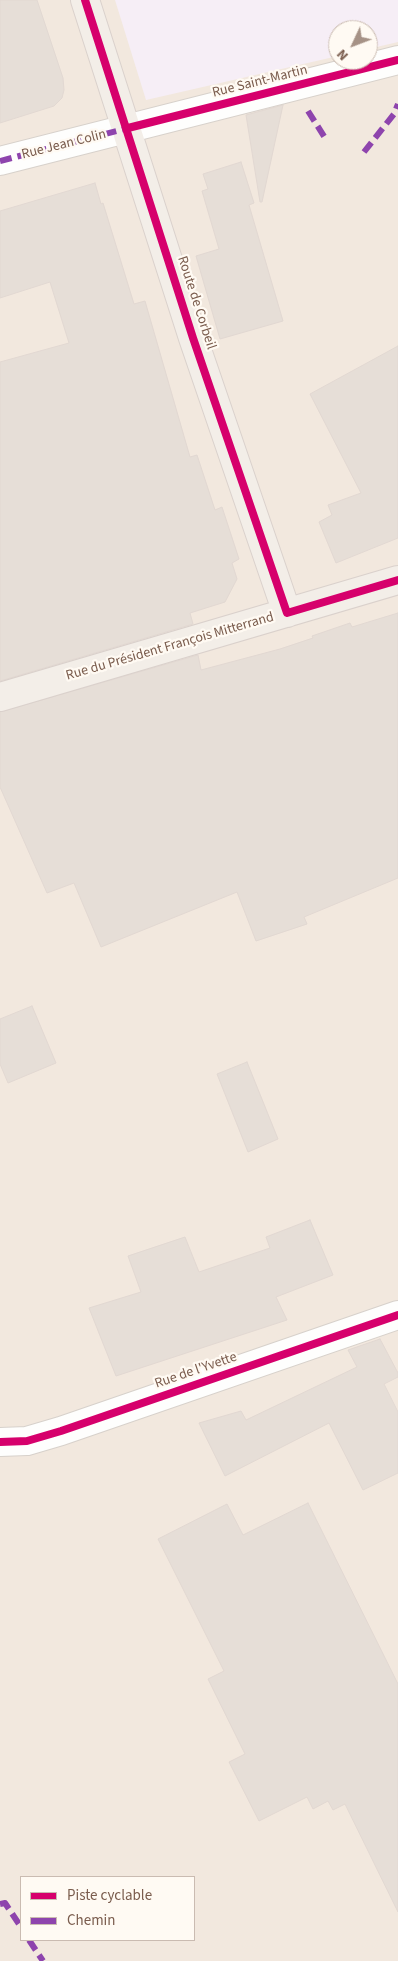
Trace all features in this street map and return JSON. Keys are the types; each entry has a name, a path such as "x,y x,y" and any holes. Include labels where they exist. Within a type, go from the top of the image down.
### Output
{"main road":[{"name":"Route de Corbeil","path":"85,0 128,128 193,338 287,613"},
{"name":"Rue du Président François Mitterrand","path":"0,697 398,580"}],"street":[{"name":"Rue Saint-Martin","path":"128,128 398,60"},
{"name":"Rue Jean Colin","path":"0,161 128,128"},
{"name":"Rue de l'Yvette","path":"0,1442 27,1441 60,1431 398,1315"}],"shaded area":[{"path":"0,0 398,0 398,1961 0,1961"},
{"path":"115,0 398,0 398,42 378,47 378,20 328,20 328,58 146,100"}],"building":[{"path":"0,0 37,0 63,78 64,90 62,98 54,106 0,123"},
{"path":"283,105 262,202 260,202 246,115"},
{"path":"241,162 254,203 249,205 283,321 220,339 196,256 219,249 202,191 208,189 203,174"},
{"path":"95,183 134,304 145,301 190,457 197,455 215,510 222,507 239,559 232,563 237,579 225,602 190,613 193,624 0,681 0,362 69,343 50,282 0,298 0,211"},
{"path":"398,346 398,538 336,563 319,522 332,515 328,505 361,493 310,394"},
{"path":"398,613 398,878 304,917 307,924 256,941 237,892 101,947 74,883 47,893 0,787 0,712 198,655 201,670 280,649 350,623 352,627"},
{"path":"32,1006 56,1063 8,1083 0,1064 0,1019"},
{"path":"247,1062 278,1139 248,1152 217,1074"},
{"path":"310,1220 333,1275 276,1297 287,1320 116,1376 89,1308 141,1292 128,1256 185,1237 199,1272 270,1248 266,1237"},
{"path":"380,1339 398,1373 398,1377 384,1384 398,1412 398,1473 363,1490 329,1423 225,1476 199,1423 241,1411 246,1420 357,1367 348,1350"},
{"path":"308,1503 398,1684 398,1912 345,1804 333,1810 328,1801 313,1809 307,1797 259,1821 229,1762 245,1754 208,1679 224,1671 158,1539 227,1504 243,1535"}],"marked path":[{"path":"364,152 394,114 398,104"},
{"path":"308,111 327,141"},
{"path":"0,161 128,128"},
{"path":"0,1904 5,1903 20,1926"},
{"path":"30,1941 43,1961"}],"cycle path":[{"path":"85,0 193,338 287,613 398,580"},
{"path":"128,128 398,60"},
{"path":"0,1442 27,1441 61,1431 398,1315"}]}
